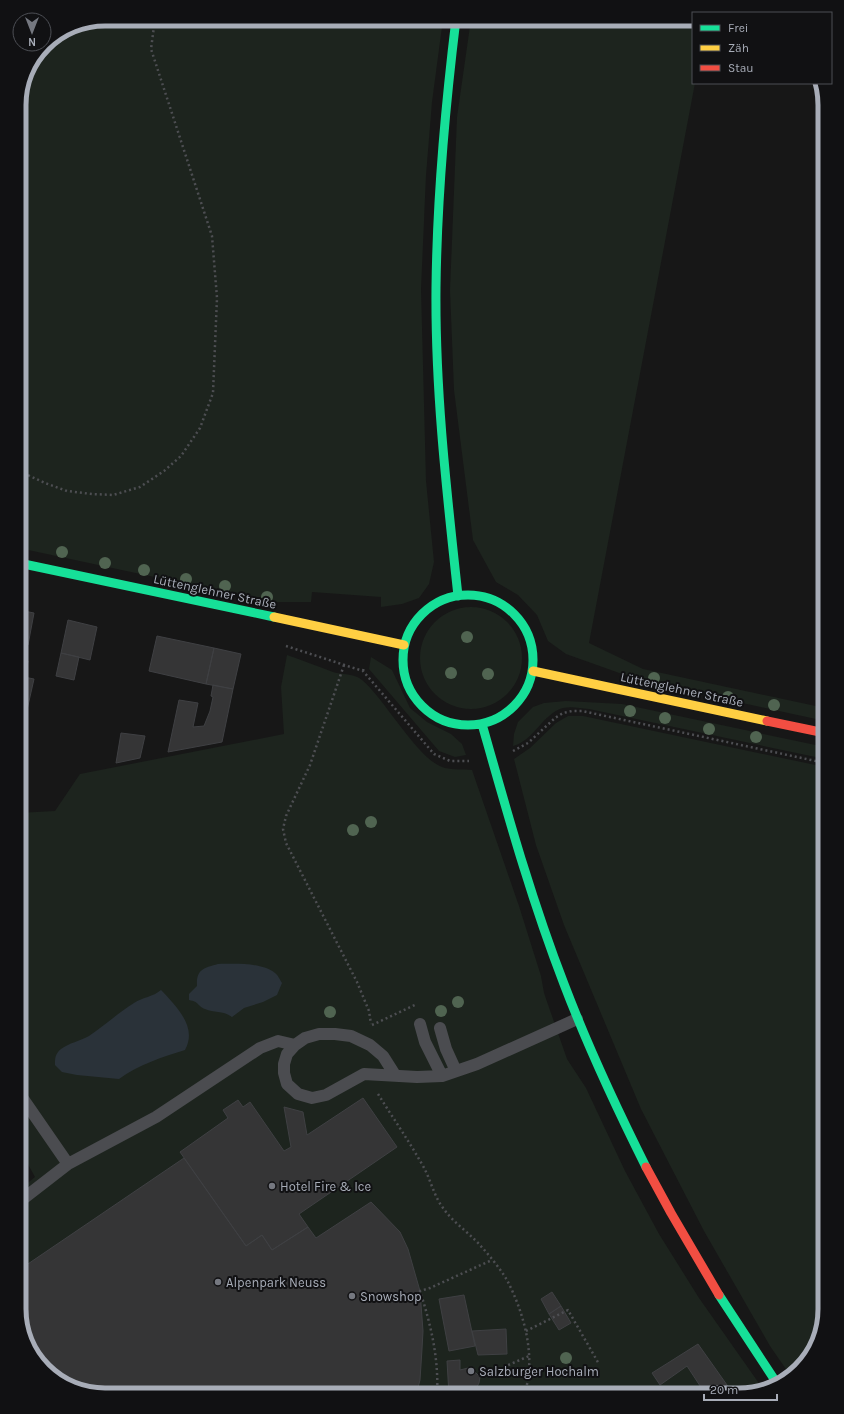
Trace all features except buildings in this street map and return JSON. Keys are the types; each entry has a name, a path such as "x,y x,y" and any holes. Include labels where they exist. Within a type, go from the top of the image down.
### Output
{"main road":[{"path":"455,26 445,110 438,204 436,289 439,393 446,489 458,596"},
{"name":"Lüttenglehner Straße","path":"26,564 404,645"},
{"path":"470,595 483,597 495,601 506,608 515,615 528,636 532,647 533,671 523,696 514,706 498,718 482,724 469,726 450,723 432,715 422,707 408,686 404,673 404,645 408,633 415,623 423,613 445,599 458,596 470,595"},
{"name":"Lüttenglehner Straße","path":"533,671 818,732"},
{"path":"482,724 509,822 532,893 577,1019 607,1086 642,1156 687,1240 737,1324 774,1380"}],"lane":[{"path":"395,1075 383,1056 370,1045 351,1036 335,1034 319,1034 305,1038 295,1045 287,1054 284,1064 284,1073 288,1084 298,1094 312,1098 326,1095 364,1074 395,1075 417,1078 442,1076 477,1064 577,1019"},
{"path":"420,1024 425,1042 442,1076"},
{"path":"440,1028 446,1049 456,1071"},
{"path":"26,1197 68,1164 156,1117 260,1048 278,1041 295,1045"},
{"path":"26,1103 68,1164"}],"path":[{"path":"26,474 45,483 67,491 92,494 113,495 140,487 164,471 181,456 200,428 213,393 217,298 212,236 151,49 153,26"},
{"path":"279,644 363,671 434,754 450,762 465,762 513,751 528,743 562,713 572,711 582,711 818,762"},
{"path":"344,665 310,765 286,816 283,829 286,843 357,982 369,1011 371,1025 370,1045"},
{"path":"363,671 364,667"},
{"path":"371,1025 417,1004"},
{"path":"364,1074 413,1148 440,1203 450,1218 478,1243 492,1260 509,1286 518,1305 526,1331 529,1356 525,1388"},
{"path":"437,1388 433,1339 420,1291 492,1260"},
{"path":"526,1331 568,1310 599,1364"},
{"path":"499,1369 529,1356"}],"shaded area":[{"path":"105,26 442,26 432,102 426,175 421,289 426,481 434,562 429,584 419,598 402,604 381,607 381,597 312,592 311,602 271,602 26,550 26,100 32,75 39,61 46,52 52,52 52,47 70,34 80,30"},
{"path":"470,26 692,26 692,84 695,84 589,643 643,669 818,706 818,719 639,680 566,654 548,641 537,615 518,595 496,582 473,540 454,390 450,290 457,117"},
{"path":"471,607 481,608 500,615 514,629 521,648 521,668 514,687 500,701 481,708 471,709 461,708 442,701 428,687 421,668 420,658 421,648 428,629 442,615 461,608"},
{"name":"Alpenpark Neuss","path":"287,655 333,672 352,675 359,678 381,701 413,743 435,763 448,769 472,770 519,906 541,976 544,993 567,1059 586,1088 625,1171 659,1234 699,1298 760,1385 739,1388 100,1388 80,1384 61,1375 39,1353 30,1334 26,1309 26,1184 35,1177 26,1161 26,813 55,811 80,774 284,734 281,687"},
{"path":"371,657 392,670 410,708 427,722 451,734 462,744 466,755 455,757 439,751 369,669"},
{"path":"566,701 622,704 818,746 818,758 589,709 572,707 566,707 556,711 521,743 513,746 514,734 518,722 533,707 544,703"},
{"path":"568,716 583,716 818,766 818,1309 815,1329 810,1344 805,1353 787,1371 770,1346 704,1231 641,1109 564,925 536,845 514,759 530,748 556,723"},
{"path":"218,964 248,964 263,967 276,974 282,983 277,995 263,1002 244,1008 232,1017 225,1013 208,1010 189,1000 189,994 197,986 198,976 202,970"},
{"path":"161,990 184,1017 189,1033 185,1050 142,1066 119,1079 62,1072 55,1065 56,1056 61,1049 89,1036 134,1003"}],"traffic: fast":[{"path":"455,26 442,153 438,220 436,327 437,365 446,481 458,596"},
{"path":"26,564 274,617"},
{"path":"474,595 493,600 514,614 528,635 532,647 533,660 532,673 528,685 514,706 493,720 481,724 462,725 443,720 422,706 408,685 404,673 403,654 408,635 422,614 443,600 455,596 474,595"},
{"path":"482,724 520,855 552,952 593,1054 646,1167"},
{"path":"719,1295 775,1380"}],"traffic: slow":[{"path":"274,617 404,645"},
{"path":"533,671 767,721"}],"traffic: jam":[{"path":"767,721 818,732"},
{"path":"646,1167 719,1295"}],"place":[{"name":"Hotel Fire & Ice","path":"272,1186"},
{"name":"Alpenpark Neuss","path":"218,1282"},
{"name":"Snowshop","path":"352,1296"},
{"name":"Salzburger Hochalm","path":"471,1371"}]}
